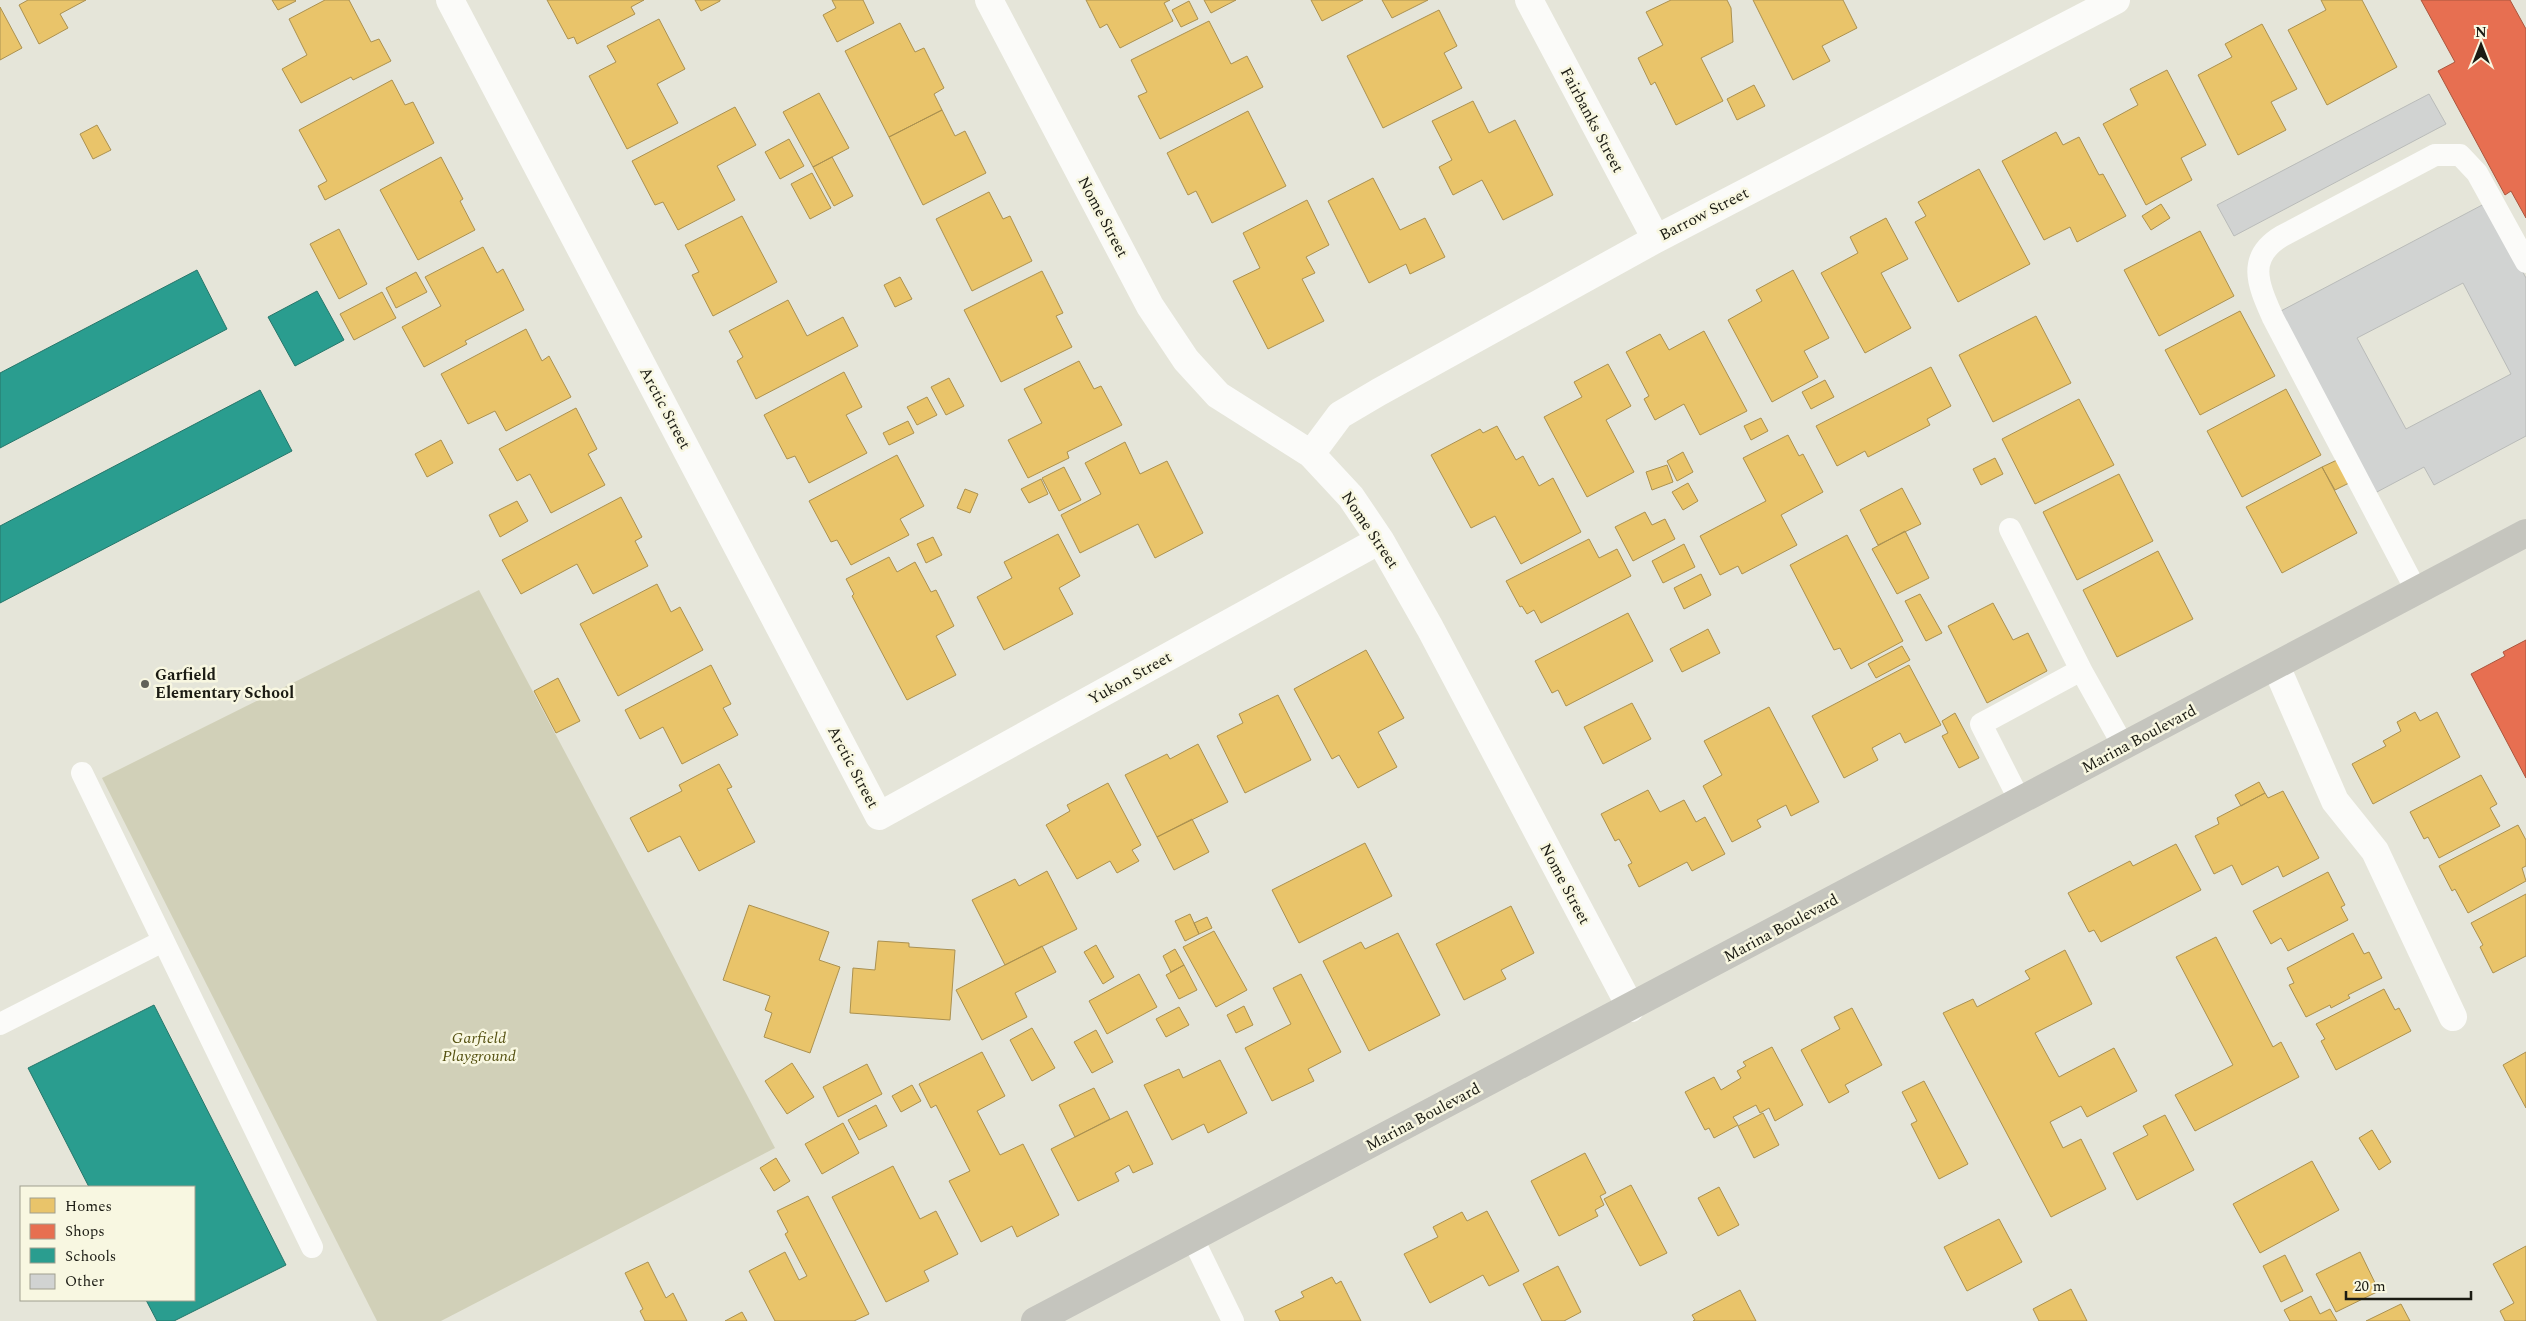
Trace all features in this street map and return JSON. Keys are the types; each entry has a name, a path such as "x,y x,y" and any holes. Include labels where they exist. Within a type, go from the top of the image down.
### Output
{"street":[{"name":"Arctic Street","path":"450,0 879,816"},
{"name":"Nome Street","path":"989,0 1150,306 1186,360 1218,395 1311,454 1351,497 1380,540 1430,628 1631,1008"},
{"name":"Fairbanks Street","path":"1530,0 1656,239"},
{"name":"Barrow Street","path":"1311,454 1340,415 2072,10 2116,0"},
{"name":"Marina Boulevard","path":"1043,1319 2526,533"},
{"name":"Yukon Street","path":"879,816 1380,540"},
{"path":"2276,666 2335,801 2375,851 2453,1017"}],"lane":[{"path":"2417,592 2273,318 2259,285 2258,271 2262,252 2282,236 2435,155 2447,154 2460,155 2477,173 2526,262"},
{"path":"2010,529 2080,670 2124,747"},
{"path":"2020,801 1981,724 2080,670"},
{"path":"82,773 312,1247"},
{"path":"0,1024 163,941"},
{"path":"1193,1239 1233,1321"}],"green space":[{"name":"Garfield Playground","path":"479,590 775,1148 441,1321 377,1321 102,778"}],"building: Homes":[{"path":"28,0 86,0 60,14 68,28 39,44 19,5"},
{"path":"272,0 295,0 296,1 278,10"},
{"path":"325,0 349,0 371,42 379,39 391,61 353,80 351,77 301,103 282,69 307,55 289,19"},
{"path":"547,0 644,0 631,7 635,14 577,44 574,37 568,39"},
{"path":"695,0 720,0 720,1 701,11"},
{"path":"832,0 863,0 874,23 837,42 823,15 836,8"},
{"path":"1086,0 1170,0 1164,3 1173,21 1120,48 1107,24 1100,28"},
{"path":"1204,0 1236,0 1211,13"},
{"path":"1311,0 1363,0 1322,21"},
{"path":"1382,0 1428,0 1392,18"},
{"path":"1671,0 1727,0 1731,8 1733,42 1701,58 1723,101 1676,125 1655,82 1651,85 1638,58 1663,45 1646,12"},
{"path":"1753,0 1843,0 1857,28 1822,46 1830,61 1793,80"},
{"path":"2321,0 2362,0 2397,67 2327,105 2288,30 2326,10"},
{"path":"1189,1 1198,19 1181,27 1172,10"},
{"path":"0,7 22,48 0,60"},
{"path":"1439,10 1457,46 1444,53 1462,88 1383,128 1347,56"},
{"path":"659,19 685,69 657,84 678,123 627,149 589,76 616,62 607,46"},
{"path":"1209,21 1231,64 1247,56 1263,87 1160,139 1138,96 1147,92 1131,60"},
{"path":"900,23 915,52 924,48 944,88 934,94 942,110 889,137 845,51"},
{"path":"2262,24 2297,89 2271,102 2286,130 2238,155 2198,75 2232,57 2225,44"},
{"path":"2167,70 2206,145 2181,158 2192,180 2146,205 2103,124 2138,105 2130,89"},
{"path":"392,80 405,105 413,102 434,143 325,200 318,186 327,181 299,130"},
{"path":"1754,85 1765,106 1737,120 1727,99"},
{"path":"819,93 849,148 813,167 783,112"},
{"path":"1473,101 1489,133 1515,120 1553,195 1503,220 1482,180 1453,195 1439,167 1452,160 1432,121"},
{"path":"735,107 756,145 717,166 735,200 678,230 663,202 655,205 632,161"},
{"path":"942,110 955,136 965,131 986,173 923,205 889,137"},
{"path":"1248,111 1286,186 1212,223 1196,191 1188,195 1167,153"},
{"path":"97,125 111,150 93,159 80,134"},
{"path":"2056,132 2063,145 2079,137 2099,175 2103,174 2126,216 2077,242 2070,227 2044,240 2002,161"},
{"path":"789,139 804,166 780,179 765,152"},
{"path":"441,157 463,199 460,201 475,230 418,260 380,190"},
{"path":"832,157 853,196 834,206 813,167"},
{"path":"1979,169 2030,264 1958,302 1915,222 1926,216 1918,202"},
{"path":"812,173 831,208 810,219 791,184"},
{"path":"1373,178 1400,230 1425,218 1445,257 1410,274 1406,264 1369,283 1328,201"},
{"path":"989,192 1003,219 1010,216 1032,261 972,291 936,219"},
{"path":"1307,200 1329,245 1306,257 1315,273 1302,279 1324,321 1268,349 1233,281 1260,268 1243,233"},
{"path":"2161,204 2170,218 2151,230 2142,216"},
{"path":"742,216 777,282 713,316 692,275 699,272 685,245"},
{"path":"1886,218 1908,259 1881,273 1911,328 1865,353 1821,273 1858,253 1850,237"},
{"path":"339,229 367,284 339,299 310,244"},
{"path":"2200,231 2234,296 2159,336 2124,270"},
{"path":"483,247 497,273 503,269 524,310 465,341 467,344 424,367 402,327 441,306 425,277"},
{"path":"1793,270 1829,338 1804,351 1818,377 1772,402 1728,320 1762,301 1756,290"},
{"path":"1042,271 1063,313 1056,316 1072,347 1001,382 964,310"},
{"path":"416,272 427,292 396,308 386,288"},
{"path":"900,277 912,299 895,307 884,285"},
{"path":"382,292 396,318 354,340 340,314"},
{"path":"788,300 807,336 843,317 858,346 756,399 737,361 743,357 729,331"},
{"path":"2240,311 2275,376 2200,415 2165,350"},
{"path":"2036,316 2071,383 1993,422 1959,355"},
{"path":"526,329 542,361 549,356 571,397 506,431 495,411 468,424 441,374"},
{"path":"1704,331 1747,411 1700,435 1684,404 1655,420 1644,399 1649,396 1626,352 1660,334 1669,350"},
{"path":"1079,361 1094,389 1101,386 1122,425 1067,452 1069,458 1028,478 1008,440 1042,423 1024,389"},
{"path":"1608,364 1631,406 1606,420 1634,472 1587,497 1544,417 1582,397 1574,382"},
{"path":"1931,367 1951,406 1927,419 1930,425 1868,457 1865,451 1837,466 1816,426"},
{"path":"844,372 862,407 846,415 867,453 809,483 795,456 787,459 764,415"},
{"path":"949,378 964,406 946,415 931,387"},
{"path":"1825,380 1834,397 1811,409 1802,392"},
{"path":"2286,389 2321,455 2242,497 2207,431"},
{"path":"927,397 937,415 917,425 907,407"},
{"path":"2079,399 2114,465 2035,504 2002,439"},
{"path":"576,408 597,449 588,454 605,485 551,513 530,474 517,481 499,449"},
{"path":"1761,418 1768,431 1751,440 1744,426"},
{"path":"908,421 914,433 889,445 883,433"},
{"path":"1497,426 1516,460 1523,456 1539,486 1553,478 1581,532 1521,564 1495,516 1471,528 1431,455 1480,429 1483,433"},
{"path":"1788,435 1799,456 1803,454 1823,492 1781,515 1797,545 1742,574 1738,566 1720,575 1700,536 1766,501 1743,458"},
{"path":"441,440 453,463 427,477 415,454"},
{"path":"1125,442 1140,474 1167,461 1203,533 1155,558 1138,524 1080,553 1061,515 1101,494 1085,463"},
{"path":"1683,452 1693,472 1677,481 1667,461"},
{"path":"897,455 924,506 900,519 909,535 851,565 837,540 831,542 809,501"},
{"path":"1995,458 2003,474 1981,485 1973,469"},
{"path":"2337,460 2349,483 2335,490 2322,467"},
{"path":"1667,465 1673,482 1652,490 1646,472"},
{"path":"1064,467 1081,500 1059,511 1042,478"},
{"path":"2322,467 2357,533 2282,573 2246,507"},
{"path":"2119,474 2153,541 2077,580 2043,512"},
{"path":"1041,479 1048,494 1029,503 1021,489"},
{"path":"1688,483 1698,501 1683,510 1672,492"},
{"path":"1902,488 1921,524 1878,545 1860,510"},
{"path":"965,489 978,494 970,513 957,508"},
{"path":"621,497 642,537 635,541 648,566 593,594 577,564 521,594 502,560"},
{"path":"517,501 528,521 500,537 489,515"},
{"path":"1645,512 1652,525 1665,519 1675,539 1633,561 1615,527"},
{"path":"1905,531 1929,578 1897,594 1872,549"},
{"path":"1058,534 1080,576 1059,588 1073,614 1004,650 977,597 1012,578 1004,562"},
{"path":"1847,535 1903,641 1851,669 1840,648 1834,650 1790,565"},
{"path":"933,537 942,555 926,563 917,544"},
{"path":"1589,539 1599,558 1617,549 1631,576 1541,623 1534,610 1527,614 1522,606 1520,607 1506,581"},
{"path":"1684,544 1695,567 1663,583 1652,561"},
{"path":"2158,551 2193,619 2117,657 2083,590"},
{"path":"889,557 897,572 915,562 931,592 936,590 954,626 936,636 956,675 907,700 852,596 854,594 846,579"},
{"path":"1701,574 1711,595 1684,609 1674,588"},
{"path":"657,584 671,612 680,607 703,650 618,696 580,624"},
{"path":"1920,594 1942,633 1926,641 1905,601"},
{"path":"1993,603 2013,640 2028,633 2047,671 1987,703 1948,626"},
{"path":"1628,613 1653,661 1566,706 1558,690 1552,693 1535,661"},
{"path":"1708,629 1720,653 1682,672 1670,649"},
{"path":"1902,646 1910,660 1876,678 1868,664"},
{"path":"1366,650 1404,718 1378,732 1397,767 1358,788 1339,755 1332,759 1294,689"},
{"path":"711,665 731,704 723,708 738,735 682,764 663,727 640,739 625,710"},
{"path":"1909,665 1941,725 1905,743 1900,733 1872,748 1878,760 1844,778 1812,716"},
{"path":"558,678 580,721 556,733 534,691"},
{"path":"1278,695 1311,760 1245,793 1217,736 1243,723 1239,714"},
{"path":"1632,703 1651,739 1603,764 1584,727"},
{"path":"1769,707 1819,802 1791,816 1786,805 1757,820 1761,827 1732,842 1703,786 1722,775 1704,741"},
{"path":"2415,712 2420,721 2437,712 2460,757 2373,804 2352,764 2386,746 2383,741 2401,731 2397,722"},
{"path":"1955,713 1979,758 1959,768 1942,736 1948,733 1942,721"},
{"path":"1198,744 1228,802 1157,837 1125,775 1167,754 1170,759"},
{"path":"719,764 732,787 727,789 755,842 699,871 680,836 648,852 630,818 682,791 679,785"},
{"path":"2481,775 2497,804 2490,808 2500,826 2439,858 2428,837 2424,839 2410,812"},
{"path":"2259,782 2265,793 2241,806 2235,795"},
{"path":"1108,783 1141,845 1132,850 1139,861 1117,873 1110,861 1077,879 1046,825 1070,811 1067,805"},
{"path":"1648,790 1660,812 1684,800 1696,822 1705,817 1725,854 1692,871 1687,862 1639,887 1628,865 1632,863 1619,839 1615,841 1601,814"},
{"path":"2283,791 2319,858 2283,877 2278,866 2242,885 2232,865 2214,874 2195,836 2219,824 2217,818 2265,793 2268,798"},
{"path":"1192,819 1209,852 1174,870 1157,837"},
{"path":"2518,825 2526,840 2526,866 2522,868 2526,881 2468,913 2455,889 2452,891 2439,866"},
{"path":"1365,843 1392,896 1299,943 1272,890"},
{"path":"2176,844 2201,890 2101,942 2094,930 2089,932 2068,893 2130,861 2133,866"},
{"path":"1047,871 1077,929 1005,965 972,900 1015,879 1019,886"},
{"path":"2328,872 2345,905 2341,907 2348,920 2288,951 2281,938 2271,944 2253,911"},
{"path":"2526,894 2526,956 2493,973 2480,947 2483,945 2471,923"},
{"path":"749,905 829,932 819,960 840,967 810,1053 764,1037 772,1013 765,1010 770,996 723,980"},
{"path":"1511,906 1534,953 1501,970 1506,979 1464,1000 1436,944"},
{"path":"1190,914 1199,934 1185,941 1175,921"},
{"path":"1207,917 1212,928 1199,934 1194,923"},
{"path":"1214,931 1247,990 1216,1007 1183,947"},
{"path":"1398,933 1440,1015 1369,1051 1323,961 1361,942 1365,949"},
{"path":"2353,933 2364,954 2369,952 2382,978 2348,995 2350,998 2331,1008 2330,1005 2306,1017 2289,985 2294,983 2287,968"},
{"path":"2216,937 2273,1047 2281,1042 2299,1077 2195,1131 2175,1095 2233,1065 2176,957"},
{"path":"878,941 909,943 909,947 955,950 950,1020 850,1013 853,968 875,970"},
{"path":"1096,945 1114,977 1103,984 1084,952"},
{"path":"1042,946 1056,972 1015,993 1027,1017 982,1040 956,990"},
{"path":"1175,949 1184,965 1171,972 1163,956"},
{"path":"2065,950 2092,1004 2035,1033 2059,1077 2114,1048 2137,1091 2087,1117 2081,1106 2050,1122 2063,1148 2081,1139 2106,1189 2051,1217 1943,1013 1973,999 1977,1007 2030,979 2025,971"},
{"path":"1184,965 1197,990 1179,999 1166,975"},
{"path":"1139,974 1157,1007 1107,1034 1089,1001"},
{"path":"1301,974 1341,1052 1308,1069 1314,1081 1272,1101 1245,1048 1291,1024 1273,988"},
{"path":"2384,989 2395,1010 2399,1008 2411,1031 2336,1070 2321,1041 2325,1039 2316,1024"},
{"path":"1244,1006 1253,1025 1236,1033 1227,1015"},
{"path":"1179,1007 1189,1025 1166,1037 1156,1019"},
{"path":"1852,1008 1882,1065 1845,1085 1849,1092 1829,1103 1801,1050 1840,1029 1834,1017"},
{"path":"1032,1028 1055,1068 1032,1081 1010,1040"},
{"path":"1096,1030 1113,1062 1092,1073 1074,1042"},
{"path":"1772,1047 1803,1105 1775,1121 1769,1108 1760,1113 1756,1105 1733,1117 1738,1125 1714,1138 1709,1128 1705,1130 1685,1092 1714,1077 1721,1090 1741,1078 1737,1071 1746,1066 1743,1062"},
{"path":"982,1052 1005,1096 977,1111 1000,1155 1023,1144 1059,1215 1017,1237 1012,1226 981,1242 949,1181 970,1171 936,1105 931,1108 919,1084"},
{"path":"2526,1052 2526,1108 2503,1065"},
{"path":"1220,1060 1247,1113 1208,1133 1204,1124 1172,1140 1144,1085 1179,1069 1183,1078"},
{"path":"792,1063 814,1097 787,1114 765,1081"},
{"path":"867,1064 882,1094 838,1117 823,1087"},
{"path":"1924,1081 1968,1164 1939,1179 1911,1124 1917,1121 1902,1092"},
{"path":"912,1085 921,1101 901,1112 892,1096"},
{"path":"1094,1088 1110,1119 1075,1137 1059,1105"},
{"path":"876,1105 887,1126 859,1140 848,1120"},
{"path":"1127,1111 1153,1164 1133,1173 1129,1165 1115,1173 1119,1181 1078,1201 1051,1149"},
{"path":"1763,1113 1779,1145 1754,1158 1738,1126"},
{"path":"2165,1115 2194,1170 2137,1200 2113,1153 2148,1135 2143,1126"},
{"path":"843,1123 859,1153 822,1174 805,1144"},
{"path":"2372,1130 2391,1162 2379,1170 2359,1138"},
{"path":"1585,1153 1606,1193 1600,1196 1604,1205 1595,1210 1598,1216 1559,1236 1531,1181"},
{"path":"776,1158 790,1181 774,1191 760,1168"},
{"path":"2312,1161 2339,1210 2260,1253 2233,1204"},
{"path":"893,1166 920,1219 936,1211 958,1254 924,1271 929,1281 886,1302 832,1197"},
{"path":"1631,1185 1667,1253 1640,1266 1604,1199"},
{"path":"1719,1187 1739,1225 1718,1236 1698,1198"},
{"path":"808,1196 869,1314 854,1321 775,1321 749,1271 785,1252 799,1280 807,1276 785,1234 788,1232 777,1211"},
{"path":"1487,1211 1519,1271 1489,1286 1483,1275 1430,1303 1404,1254 1438,1237 1433,1227 1462,1212 1467,1221"},
{"path":"1999,1219 2022,1262 1967,1291 1944,1247"},
{"path":"2526,1246 2526,1321 2505,1321 2500,1311 2514,1303 2493,1264"},
{"path":"2360,1252 2379,1291 2336,1312 2316,1274"},
{"path":"2285,1255 2303,1291 2281,1302 2263,1266"},
{"path":"648,1262 666,1298 673,1293 687,1321 645,1321 640,1311 643,1309 625,1273"},
{"path":"1558,1266 1581,1312 1564,1321 1542,1321 1523,1284"},
{"path":"1332,1277 1336,1284 1341,1281 1361,1321 1280,1321 1275,1311 1304,1297 1301,1292"},
{"path":"2071,1289 2087,1321 2039,1321 2033,1309"},
{"path":"1740,1290 1756,1321 1693,1321 1695,1320 1692,1315"},
{"path":"2311,1296 2320,1314 2330,1309 2337,1321 2290,1321 2284,1310"},
{"path":"2401,1304 2410,1321 2366,1321"},
{"path":"742,1312 747,1321 725,1321"}],"building: Shops":[{"path":"2421,0 2510,0 2526,29 2526,218 2511,191 2505,195 2438,71 2455,62"},
{"path":"2526,640 2526,778 2471,674 2505,656 2503,652"}],"building: Schools":[{"path":"197,270 227,329 0,448 0,373"},
{"path":"317,291 344,340 295,366 268,317"},
{"path":"260,390 292,451 0,603 0,526"},
{"path":"154,1005 286,1265 174,1321 157,1321 147,1301 195,1301 195,1186 88,1186 28,1068"}],"building: Other":[{"path":"2429,94 2446,124 2234,236 2217,205"},
{"path":"2486,203 2526,278 2526,436 2434,485 2424,467 2375,493 2279,312","holes":["2463,283 2511,374 2406,429 2357,338"]}],"place":[{"name":"Garfield Elementary School","path":"145,684"}]}
